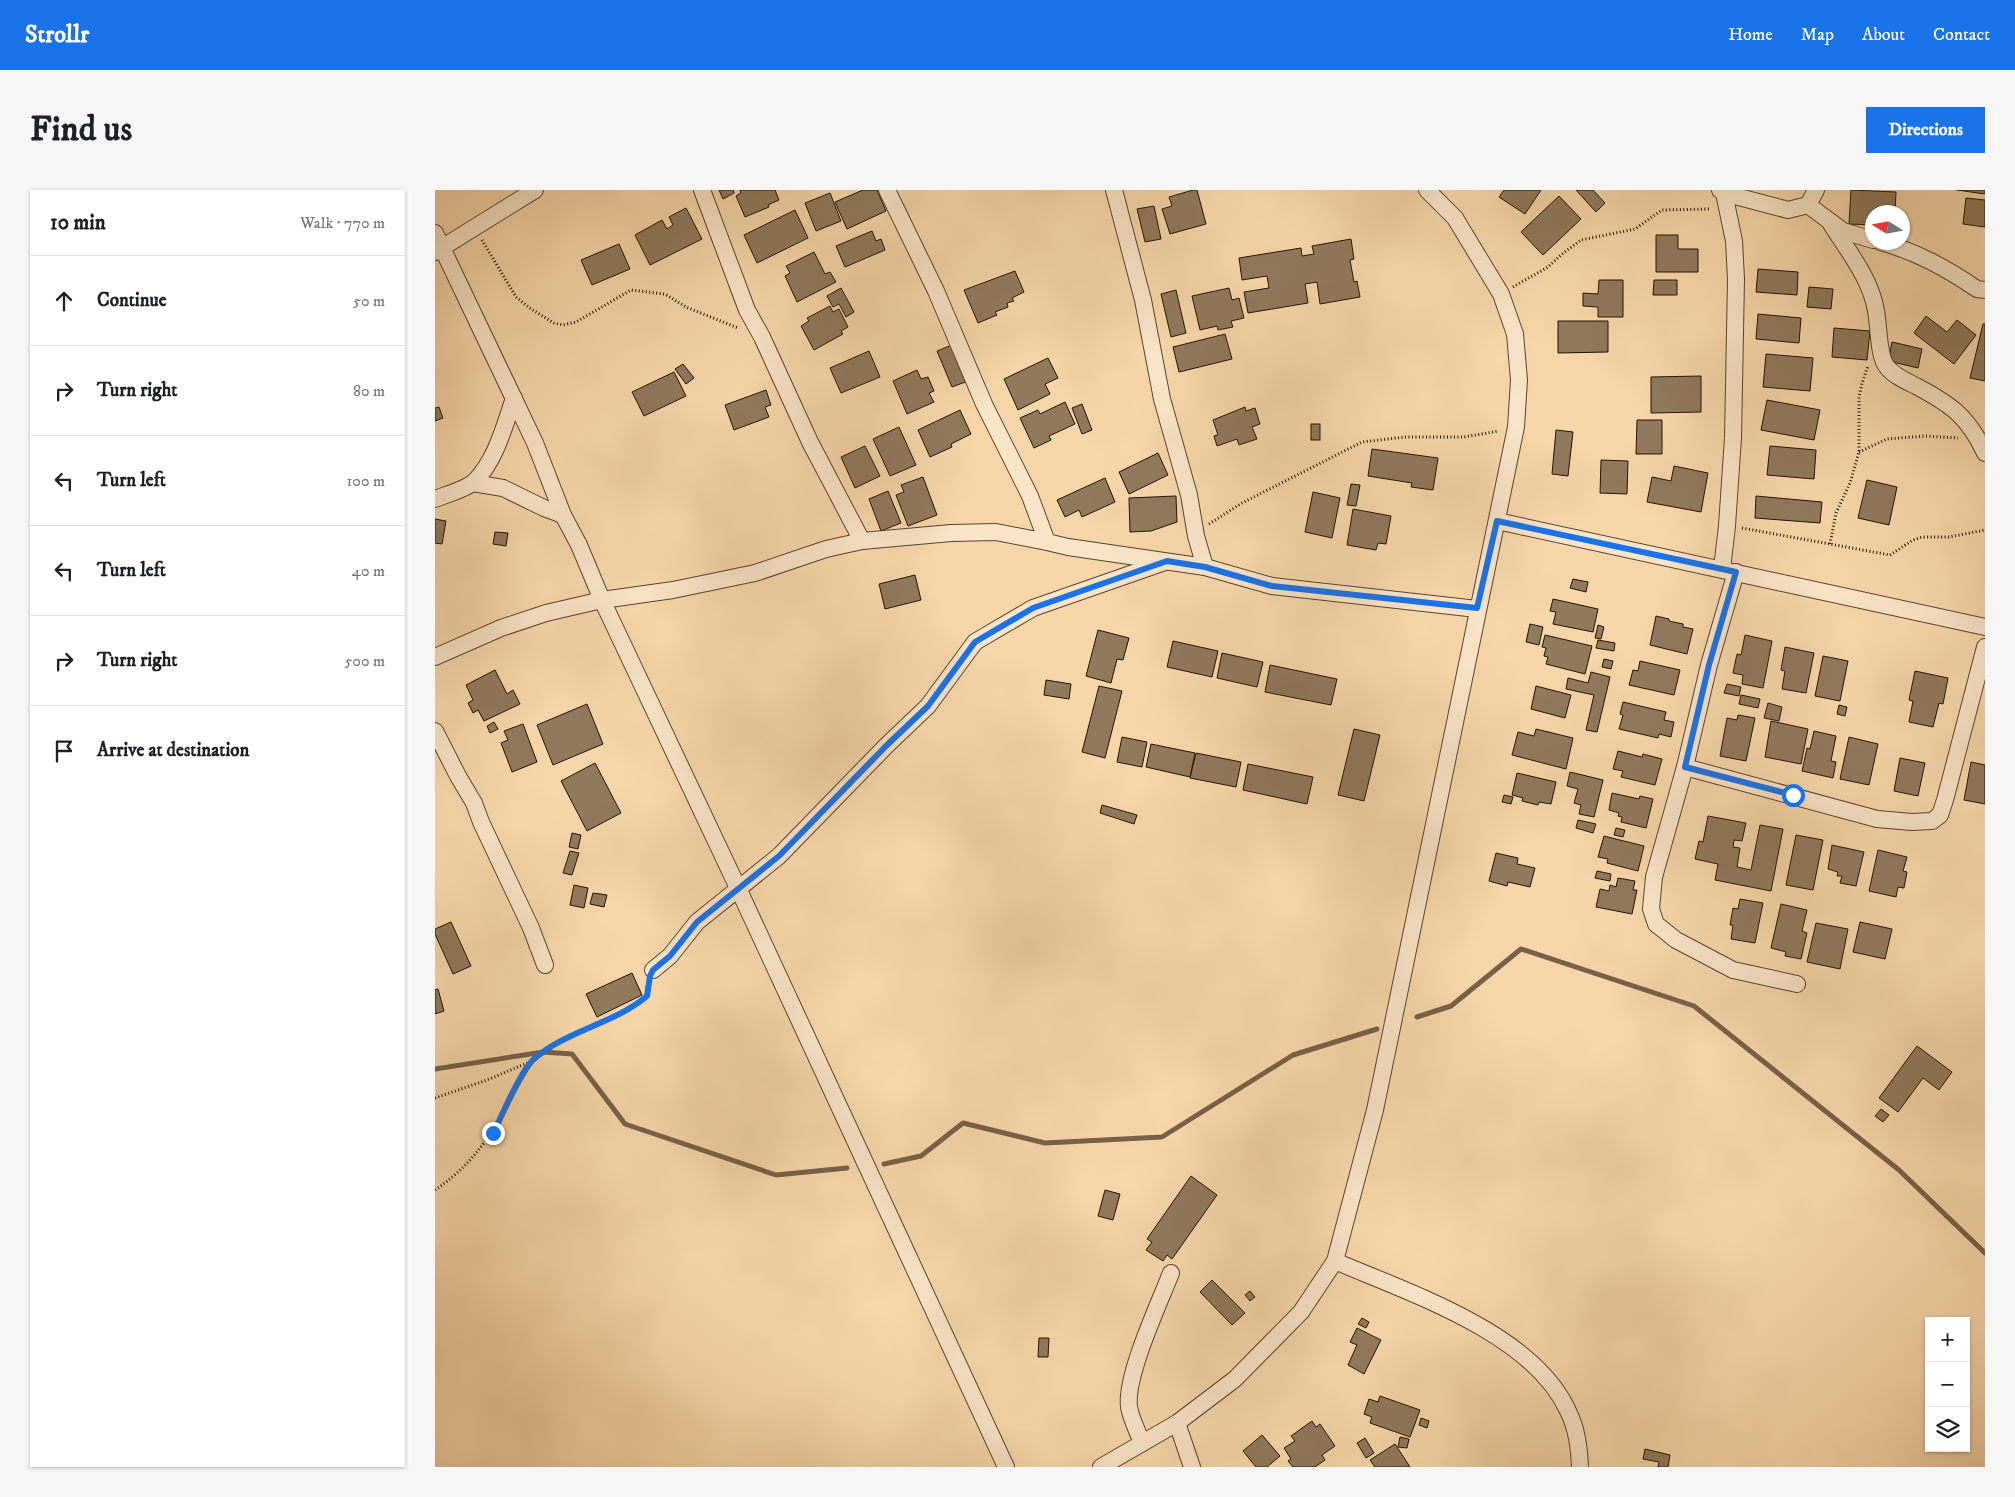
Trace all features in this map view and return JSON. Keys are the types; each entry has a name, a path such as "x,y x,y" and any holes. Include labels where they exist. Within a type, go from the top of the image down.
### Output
{"street":[{"path":"535,190 474,228 437,244 535,443 563,514 579,545 601,600 738,888 1005,1467"},
{"path":"702,190 747,310 762,337 810,442 862,541"},
{"path":"887,190 936,291 984,404 1030,496 1047,542"},
{"path":"1114,190 1143,300 1162,399 1189,495 1196,536 1205,567"},
{"path":"1101,1467 1177,1423 1235,1379 1301,1312 1335,1261 1375,1110 1477,608 1516,427 1519,380 1515,334 1501,294 1455,218 1427,190"},
{"path":"1797,984 1733,970 1677,940 1656,924 1651,909 1654,877 1685,767 1729,571 1727,526 1733,438 1736,279 1734,241 1723,196 1788,210 1808,205 1816,190"},
{"path":"1808,205 1843,232 1865,238"},
{"path":"1831,224 1863,274 1876,309 1882,357 1886,367 1897,376 1949,405 1967,422 1982,446"},
{"path":"1908,250 1931,260 1977,289 1985,290"},
{"path":"435,499 473,482 492,456 501,439 514,398"},
{"path":"473,482 503,488 544,508 563,514"},
{"path":"1497,521 1985,627"},
{"path":"435,657 516,623 546,613 601,600 673,590 755,573 826,549 862,541 951,533 996,532 1068,547 1205,567 1272,586 1477,608"},
{"path":"653,970 670,956 697,922 779,856 886,746 928,706 975,642 1033,608 1167,561"},
{"path":"1685,767 1877,819 1912,822 1932,821 1940,815 1945,800 1985,647"},
{"path":"435,730 457,776 474,803 481,822 531,928 545,965"},
{"path":"1335,1261 1434,1303 1486,1330 1531,1362 1551,1384 1568,1410 1578,1440 1580,1467"},
{"path":"1143,1443 1129,1407 1130,1389 1138,1359 1171,1273"},
{"path":"1177,1423 1191,1467"}],"path":[{"path":"1501,294 1548,267 1581,240 1635,229 1662,210 1700,210 1723,196"},
{"path":"474,228 517,298 531,309 554,322 563,325 576,322 631,290 665,294 686,307 762,337"},
{"path":"1830,544 1836,514 1850,483 1859,452 1859,397 1868,367 1880,343"},
{"path":"1196,536 1203,528 1242,503 1362,442 1405,437 1464,437 1516,427"},
{"path":"1859,452 1887,439 1925,436 1982,446"},
{"path":"1727,526 1890,555 1913,540 1922,537 1949,537 1985,530"},
{"path":"435,1098 487,1080 532,1060 557,1044 639,1002 647,996 650,976 653,970"},
{"path":"435,1190 469,1163 483,1147 505,1112 532,1060"}],"building":[{"path":"719,190 733,190 734,193 723,199"},
{"path":"740,190 775,190 779,200 768,205 769,207 745,217 736,196 741,193"},
{"path":"863,190 877,190 886,211 847,229 835,202"},
{"path":"1197,190 1206,224 1170,234 1162,209 1172,206 1169,197"},
{"path":"1504,190 1541,190 1525,214 1499,197"},
{"path":"1576,190 1593,190 1605,203 1596,212"},
{"path":"1851,190 1896,192 1895,205 1865,205 1865,225 1849,224"},
{"path":"1957,190 1985,190 1985,194"},
{"path":"830,193 841,221 816,231 805,203"},
{"path":"1559,196 1581,219 1543,255 1521,232"},
{"path":"1966,198 1985,200 1985,227 1963,224"},
{"path":"1154,206 1161,239 1145,242 1137,209"},
{"path":"686,208 702,239 650,265 635,235 662,220 667,229 673,225 669,217"},
{"path":"795,210 808,238 757,263 744,235"},
{"path":"872,231 876,241 881,239 885,250 845,267 836,246"},
{"path":"1656,235 1678,235 1678,249 1698,249 1698,272 1656,272"},
{"path":"1351,239 1354,259 1350,260 1354,282 1357,281 1360,297 1320,304 1317,282 1305,284 1308,303 1248,313 1244,292 1269,288 1267,276 1242,280 1239,258 1301,248 1302,256 1314,254 1312,246"},
{"path":"619,244 630,269 592,285 581,260"},
{"path":"814,252 825,274 830,272 836,282 797,302 785,276 790,273 786,266"},
{"path":"1758,269 1798,272 1797,295 1756,292"},
{"path":"1015,271 1024,292 1012,298 1014,301 1007,303 1008,307 995,312 997,315 978,323 964,290"},
{"path":"1599,280 1623,280 1623,317 1598,317 1598,307 1583,306 1583,293 1598,294"},
{"path":"1654,280 1677,280 1677,295 1653,295"},
{"path":"1809,287 1833,289 1831,309 1807,307"},
{"path":"841,288 854,312 846,317 839,304 833,307 827,296"},
{"path":"1229,288 1232,300 1239,298 1244,318 1231,321 1233,327 1218,330 1217,326 1200,330 1192,296"},
{"path":"1176,290 1186,333 1171,337 1161,294"},
{"path":"830,306 833,312 839,309 848,327 841,331 843,334 814,350 801,326 809,321 807,318"},
{"path":"1758,314 1801,318 1799,343 1756,339"},
{"path":"1926,316 1947,332 1957,320 1976,335 1954,364 1914,333"},
{"path":"1558,321 1608,321 1608,352 1558,353"},
{"path":"1983,324 1985,324 1985,381 1970,378"},
{"path":"1834,328 1870,331 1867,360 1832,357"},
{"path":"1225,334 1232,359 1179,372 1173,347"},
{"path":"1892,342 1922,349 1918,368 1888,361"},
{"path":"952,345 968,381 952,387 937,351"},
{"path":"869,351 880,377 841,393 830,368"},
{"path":"1766,354 1813,358 1810,391 1763,387"},
{"path":"1048,358 1058,378 1045,384 1050,394 1018,410 1004,379"},
{"path":"683,364 694,378 686,384 675,369"},
{"path":"917,370 921,379 928,377 934,391 929,393 934,402 907,414 893,381"},
{"path":"674,372 686,396 644,416 632,392"},
{"path":"1701,376 1701,412 1651,413 1651,377"},
{"path":"766,390 771,405 765,407 769,417 734,430 725,405"},
{"path":"1767,400 1820,410 1814,440 1761,430"},
{"path":"1065,402 1075,424 1049,436 1051,440 1034,448 1020,418 1038,410 1040,414"},
{"path":"1082,404 1092,430 1082,434 1072,408"},
{"path":"439,407 443,418 435,421 435,408"},
{"path":"1245,407 1246,411 1255,408 1260,424 1252,427 1257,439 1239,445 1237,439 1217,446 1214,436 1218,435 1213,420"},
{"path":"960,410 971,434 951,444 952,447 930,457 918,430"},
{"path":"1637,420 1662,420 1662,454 1636,454"},
{"path":"1311,424 1320,424 1320,440 1311,440"},
{"path":"899,427 916,465 890,476 873,439"},
{"path":"1556,430 1573,432 1568,476 1552,474"},
{"path":"865,446 880,476 855,488 841,457"},
{"path":"1770,446 1816,450 1814,479 1767,475"},
{"path":"1372,449 1438,458 1433,490 1411,487 1412,483 1368,476"},
{"path":"1158,453 1168,475 1129,494 1119,472"},
{"path":"1601,460 1628,461 1627,494 1600,493"},
{"path":"1674,466 1708,473 1701,512 1647,502 1652,477 1671,481"},
{"path":"923,477 937,515 908,526 896,495 904,492 901,485"},
{"path":"1105,478 1115,502 1082,517 1079,510 1065,517 1057,500"},
{"path":"1867,480 1897,487 1889,525 1858,518"},
{"path":"1351,484 1360,485 1356,506 1347,505"},
{"path":"888,491 901,523 881,531 869,499"},
{"path":"1313,492 1340,498 1332,538 1305,532"},
{"path":"1176,496 1177,522 1151,531 1130,532 1129,498"},
{"path":"1756,496 1822,502 1820,523 1755,518"},
{"path":"1353,509 1391,516 1386,544 1378,543 1376,550 1347,545"},
{"path":"435,519 446,521 442,544 435,543"},
{"path":"495,532 508,533 506,546 493,544"},
{"path":"915,575 921,600 885,609 879,584"},
{"path":"1573,579 1588,582 1586,592 1570,588"},
{"path":"1553,599 1598,609 1593,632 1553,624 1556,612 1550,611"},
{"path":"1656,616 1693,629 1687,654 1650,645"},
{"path":"1530,624 1543,627 1539,645 1526,642"},
{"path":"1598,625 1604,627 1601,639 1595,638"},
{"path":"1098,630 1129,638 1123,660 1117,659 1111,683 1086,676"},
{"path":"1545,635 1592,646 1585,674 1546,664 1548,657 1544,656 1546,648 1542,647"},
{"path":"1745,635 1772,641 1763,688 1742,684 1743,675 1733,673 1737,654 1741,655"},
{"path":"1598,640 1615,643 1614,651 1596,648"},
{"path":"1173,641 1218,651 1212,677 1167,667"},
{"path":"1785,647 1814,653 1806,693 1782,689 1785,671 1781,670"},
{"path":"1222,653 1263,662 1257,687 1217,678"},
{"path":"1823,656 1848,661 1840,701 1815,696"},
{"path":"1604,659 1613,661 1611,669 1602,667"},
{"path":"1640,661 1680,670 1674,695 1629,685 1633,670 1638,671"},
{"path":"1270,665 1337,679 1331,705 1265,692"},
{"path":"495,670 507,694 513,690 520,704 484,721 478,710 473,713 468,703 473,700 466,685"},
{"path":"1915,671 1948,678 1943,704 1939,703 1933,727 1909,722 1913,701 1909,700"},
{"path":"1591,672 1610,677 1597,732 1586,730 1594,695 1566,689 1568,678 1588,683"},
{"path":"1046,680 1071,684 1069,699 1044,695"},
{"path":"1727,684 1741,687 1739,696 1724,693"},
{"path":"1099,686 1122,691 1105,758 1082,752"},
{"path":"1536,686 1571,695 1565,718 1531,709"},
{"path":"1741,695 1760,699 1758,708 1739,704"},
{"path":"1623,702 1666,712 1664,720 1674,722 1671,737 1659,734 1658,738 1619,729 1623,715 1620,714"},
{"path":"1768,703 1782,707 1779,721 1764,718"},
{"path":"587,704 603,744 553,765 537,725"},
{"path":"1839,705 1847,707 1845,716 1837,714"},
{"path":"1738,715 1755,718 1746,761 1720,756 1727,718 1737,720"},
{"path":"1771,721 1808,729 1801,764 1765,757"},
{"path":"494,722 498,729 490,733 487,726"},
{"path":"523,724 537,762 512,772 501,743 508,740 504,731"},
{"path":"1354,729 1380,735 1364,801 1338,795"},
{"path":"1536,729 1573,738 1566,769 1512,755 1518,732 1534,736"},
{"path":"1814,731 1836,736 1831,761 1836,762 1833,778 1802,771 1807,748 1810,749"},
{"path":"1122,737 1147,742 1142,767 1117,762"},
{"path":"1849,737 1878,744 1869,785 1840,779"},
{"path":"1151,744 1195,753 1190,777 1146,767"},
{"path":"1618,751 1642,757 1643,754 1662,759 1655,785 1621,777 1623,771 1613,769"},
{"path":"1196,753 1241,762 1236,787 1190,778"},
{"path":"1900,758 1925,763 1918,796 1894,791"},
{"path":"1971,762 1985,765 1985,804 1964,800"},
{"path":"595,763 621,813 587,831 561,781"},
{"path":"1248,764 1313,777 1307,804 1243,790"},
{"path":"1570,772 1603,780 1594,817 1579,814 1581,805 1574,803 1578,789 1567,786"},
{"path":"1517,773 1556,782 1551,804 1539,802 1538,805 1522,801 1523,798 1512,795"},
{"path":"1612,793 1639,799 1640,796 1653,799 1646,828 1621,822 1622,817 1618,816 1619,813 1609,810"},
{"path":"1504,795 1513,797 1511,804 1502,802"},
{"path":"1102,805 1137,815 1134,824 1100,813"},
{"path":"1708,816 1746,823 1742,841 1734,840 1733,847 1740,848 1737,867 1751,870 1760,825 1783,829 1771,891 1715,880 1718,864 1695,859 1699,841 1703,842"},
{"path":"1578,820 1596,824 1593,833 1576,828"},
{"path":"1616,828 1625,830 1623,837 1614,835"},
{"path":"572,833 581,835 578,849 569,847"},
{"path":"1796,835 1823,840 1813,890 1786,885"},
{"path":"1604,836 1644,846 1638,871 1607,863 1608,859 1598,857"},
{"path":"1832,845 1864,852 1856,886 1840,883 1842,876 1837,876 1838,872 1828,869"},
{"path":"1878,850 1907,857 1903,871 1907,872 1904,888 1898,887 1896,897 1869,891"},
{"path":"570,851 579,853 572,875 563,873"},
{"path":"1496,853 1518,858 1517,864 1535,868 1530,887 1508,882 1507,886 1489,881"},
{"path":"1597,871 1611,874 1610,881 1595,878"},
{"path":"1618,878 1635,881 1633,890 1637,890 1632,914 1596,907 1600,889 1609,891 1610,885 1616,887"},
{"path":"574,885 588,888 584,908 570,905"},
{"path":"593,893 607,895 604,907 590,904"},
{"path":"1740,899 1763,903 1755,943 1731,939 1733,925 1730,925 1733,908 1738,909"},
{"path":"1781,904 1807,910 1802,931 1807,933 1801,959 1785,956 1786,952 1771,948"},
{"path":"451,922 471,966 453,974 435,934 435,929"},
{"path":"1860,922 1892,929 1885,959 1853,952"},
{"path":"1816,923 1848,929 1840,969 1807,962"},
{"path":"632,973 642,995 597,1017 586,994"},
{"path":"438,989 444,1011 435,1014 435,990"},
{"path":"1917,1046 1952,1072 1939,1090 1923,1078 1898,1112 1879,1098"},
{"path":"1881,1109 1889,1115 1883,1122 1875,1116"},
{"path":"1191,1176 1217,1195 1172,1259 1167,1255 1163,1261 1146,1250 1152,1242 1147,1239"},
{"path":"1105,1190 1120,1194 1113,1220 1098,1216"},
{"path":"1212,1280 1245,1313 1232,1325 1200,1292"},
{"path":"1250,1291 1255,1297 1250,1301 1245,1295"},
{"path":"1362,1318 1369,1322 1366,1328 1358,1324"},
{"path":"1357,1328 1381,1340 1364,1374 1348,1365 1357,1345 1350,1342"},
{"path":"1039,1338 1049,1338 1048,1357 1038,1357"},
{"path":"1380,1396 1420,1410 1410,1437 1370,1423 1372,1417 1364,1414 1369,1399 1378,1402"},
{"path":"1421,1418 1429,1421 1427,1428 1419,1425"},
{"path":"1312,1421 1316,1427 1320,1424 1335,1446 1322,1455 1325,1460 1315,1467 1293,1467 1288,1461 1291,1459 1284,1448 1295,1441 1291,1436"},
{"path":"1262,1435 1280,1456 1267,1467 1256,1467 1243,1451"},
{"path":"1400,1437 1409,1439 1407,1448 1398,1447"},
{"path":"1365,1438 1374,1453 1366,1458 1357,1443"},
{"path":"1395,1444 1410,1467 1375,1467 1370,1460"},
{"path":"1645,1449 1670,1455 1668,1467 1658,1467 1659,1462 1643,1459"}],"waterway":[{"path":"1417,1017 1451,1006 1521,949 1694,1006 1899,1170 1985,1253"},
{"path":"884,1164 921,1156 963,1123 1045,1143 1162,1137 1293,1055 1377,1029"},
{"path":"435,1069 543,1052 572,1054 625,1124 776,1175 847,1168"}],"route":[{"path":"493,1133 532,1060 557,1044 608,1019 647,996 650,976 653,970 670,956 697,922 779,856 825,810 886,746 928,706 975,642 1033,608 1167,561 1205,567 1272,586 1477,608 1497,521 1736,572 1709,665 1685,767 1793,795"}]}
